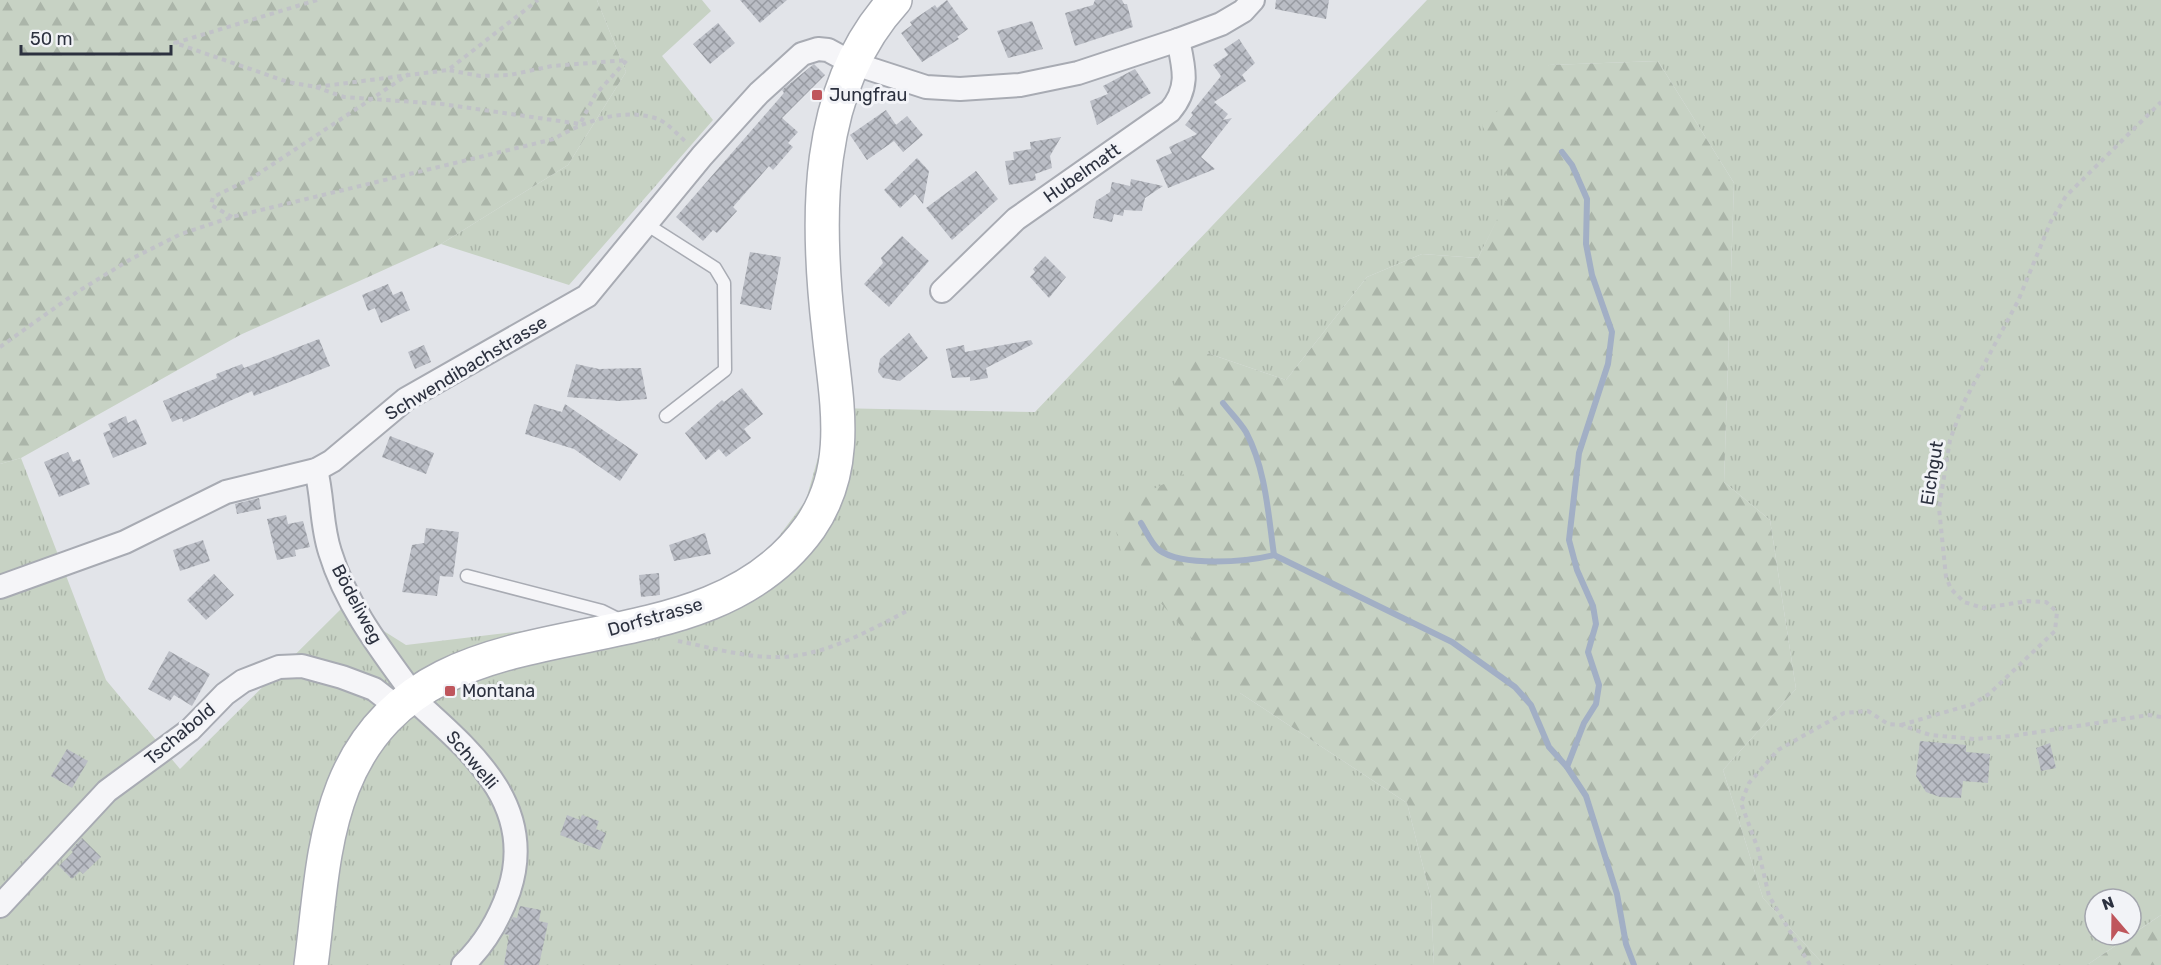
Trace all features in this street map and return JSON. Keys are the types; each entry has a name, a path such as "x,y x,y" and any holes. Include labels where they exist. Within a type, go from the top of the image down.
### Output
{"street":[{"name":"Dorfstrasse","path":"311,965 325,854 337,803 362,750 407,699 452,671 505,653 640,625 704,605 768,570 784,557 811,525 829,489 839,447 840,428 824,289 822,196 832,130 852,63 867,36 895,0"},
{"path":"852,63 926,87 981,88 1047,80 1106,64 1221,24 1243,11 1253,0"},
{"name":"Hubelmatt","path":"942,291 1016,219 1170,111 1183,92 1185,82 1178,40"},
{"name":"Schwendibachstrasse","path":"0,587 125,542 226,492 316,471 332,461 406,399 587,296 702,156 759,93 802,54 818,49 828,50 852,63"},
{"name":"Bödeliweg","path":"316,471 321,488 325,535 337,573 407,699"},
{"name":"Tschabold","path":"0,906 107,791 190,730 225,694 243,681 279,667 308,668 407,699"},
{"name":"Schwelli","path":"407,699 456,738 494,781 511,813 516,834 517,857 504,904 490,934 463,965"}],"lane":[{"path":"646,224 715,268 724,283 725,370 666,416"},
{"path":"467,576 602,611 640,625"}],"path":[{"path":"317,0 175,43 288,82 316,87 344,97 465,107 580,124"},
{"path":"448,70 538,0"},
{"path":"316,87 448,70 480,76 510,75 552,66 627,60 595,95 580,124"},
{"path":"232,217 212,205 213,197 252,178 410,74"},
{"name":"Eichgut","path":"1901,725 1973,704 1989,694 2055,631 2058,625 2057,612 2046,602 2028,601 1983,608 1972,606 1956,597 1946,577 1939,530 1940,486 1950,440 1964,402 2018,301 2050,220 2066,196 2161,102"},
{"path":"0,347 77,292 131,260 181,234 232,217 554,138 580,124 626,114 659,120 702,156"},
{"path":"640,625 672,640 776,657 795,656 832,646 870,631 909,610"},
{"path":"1810,965 1769,896 1758,849 1742,803 1749,783 1778,750 1844,713 1868,711 1888,724 1901,725 1930,735 1975,739 2012,736 2150,715 2161,717"}],"green space":[{"path":"0,0 597,0 626,72 568,165 441,244 240,335 21,458 0,464"},
{"path":"597,0 702,0 711,11 662,56 713,120 569,285 441,244 568,165 626,72"},
{"path":"1427,0 2161,0 2161,915 2143,927 2143,887 2083,887 2083,947 2114,947 2087,965 1824,965 1763,898 1723,770 1796,689 1770,520 1724,482 1734,183 1658,61 1549,65 1514,187 1478,258 1422,254 1367,277 1286,380 1207,353 1240,693 1407,803 1431,898 1434,965 0,965 0,464 21,458 106,680 180,769 344,606 406,645 548,628 690,598 759,563 806,500 832,408 1035,412"},
{"path":"1658,61 1734,183 1724,482 1770,520 1796,689 1723,770 1763,898 1824,965 1434,965 1431,898 1407,803 1240,693 1123,560 1111,510 1188,472 1173,372 1207,353 1286,380 1367,277 1422,254 1478,258 1513,187 1482,125 1549,65"},
{"path":"2161,915 2161,965 2087,965 2114,947 2143,947 2143,927"}],"building":[{"path":"740,0 787,0 760,23"},
{"path":"947,0 968,29 957,37 959,39 922,62 901,33 912,25 910,22 935,5 937,8"},
{"path":"1095,0 1122,0 1124,4 1127,4 1133,27 1075,46 1065,13 1093,5"},
{"path":"1276,0 1329,0 1326,19 1275,9"},
{"path":"1032,21 1043,49 1008,58 997,31"},
{"path":"718,23 735,43 710,64 693,44"},
{"path":"1239,39 1255,63 1242,75 1246,81 1214,102 1228,114 1223,120 1232,118 1201,157 1215,169 1168,188 1156,160 1172,153 1169,147 1197,134 1185,125 1193,115 1191,113 1221,76 1213,65 1228,55 1224,49"},
{"path":"814,64 825,75 782,118 798,132 788,143 793,147 773,170 769,166 733,207 737,211 717,233 713,230 703,241 676,217 784,93 782,90"},
{"path":"1135,69 1151,93 1097,125 1090,101 1108,94 1103,86"},
{"path":"886,110 896,125 907,116 923,135 903,152 894,141 867,160 850,135"},
{"path":"1061,137 1050,156 1052,168 1035,174 1036,180 1009,185 1005,161 1014,160 1013,152 1031,149 1030,142"},
{"path":"917,158 929,171 923,204 915,194 900,208 884,190"},
{"path":"976,171 998,199 952,240 926,208"},
{"path":"1131,179 1163,186 1145,198 1142,211 1124,210 1123,216 1114,214 1112,222 1093,218 1096,201 1110,192 1112,182 1130,186"},
{"path":"902,236 929,261 889,307 864,284 883,263 881,258"},
{"path":"750,252 781,257 771,310 740,304"},
{"path":"1045,256 1066,277 1049,298 1030,277 1035,272 1033,269"},
{"path":"388,284 393,295 402,291 410,310 381,323 375,308 368,311 362,295"},
{"path":"909,333 928,358 900,381 883,378 878,372 880,359"},
{"path":"319,339 330,366 254,396 252,391 183,422 182,418 172,422 163,401 217,378 216,374 242,364 244,368"},
{"path":"1031,340 1033,344 986,368 988,378 970,381 970,377 952,378 946,349 964,345 965,352"},
{"path":"424,345 431,362 415,369 408,352"},
{"path":"576,364 599,369 641,368 647,399 619,401 567,397"},
{"path":"742,388 763,414 744,429 751,438 726,457 719,449 706,460 685,433 722,400 724,402"},
{"path":"534,404 562,412 565,404 638,454 620,481 574,449 525,434"},
{"path":"126,416 128,423 136,419 147,444 113,458 103,433 111,430 108,424"},
{"path":"390,436 434,453 426,474 382,457"},
{"path":"68,452 73,462 80,459 90,484 59,497 44,462"},
{"path":"259,498 261,509 237,514 235,504"},
{"path":"286,515 288,524 303,521 310,547 295,550 296,556 277,560 267,519"},
{"path":"426,528 459,532 453,577 440,576 437,596 402,592 412,545 424,543"},
{"path":"705,533 711,554 674,561 669,545"},
{"path":"203,540 210,561 180,571 173,550"},
{"path":"659,573 660,595 641,597 639,575"},
{"path":"214,574 234,595 206,620 187,600"},
{"path":"169,651 210,674 192,706 174,695 170,701 148,689"},
{"path":"1920,741 1966,745 1966,752 1990,754 1988,783 1963,781 1961,798 1940,797 1926,792 1916,776"},
{"path":"2050,743 2056,768 2041,771 2036,748"},
{"path":"67,749 88,761 72,788 51,776"},
{"path":"567,815 580,820 582,815 599,821 596,829 606,833 600,850 560,835"},
{"path":"82,838 101,857 83,874 80,871 72,879 59,866 73,852 71,850"},
{"path":"520,906 541,910 539,921 548,923 539,965 504,965 509,935 504,934 513,917 517,918"}],"waterway":[{"path":"1562,152 1572,165 1587,199 1586,244 1592,275 1612,332 1608,364 1579,453 1569,540 1577,570 1593,606 1596,624 1588,652 1599,685 1596,704 1584,723 1567,767 1586,796 1617,894 1626,944 1634,965"},
{"path":"1223,403 1246,432 1253,446 1265,492 1274,555"},
{"path":"1141,523 1156,548 1169,555 1183,559 1215,562 1248,560 1274,555 1452,642 1515,687 1531,705 1549,747 1567,767"}],"place":[{"name":"Jungfrau","path":"817,95"},
{"name":"Montana","path":"450,691"}]}
